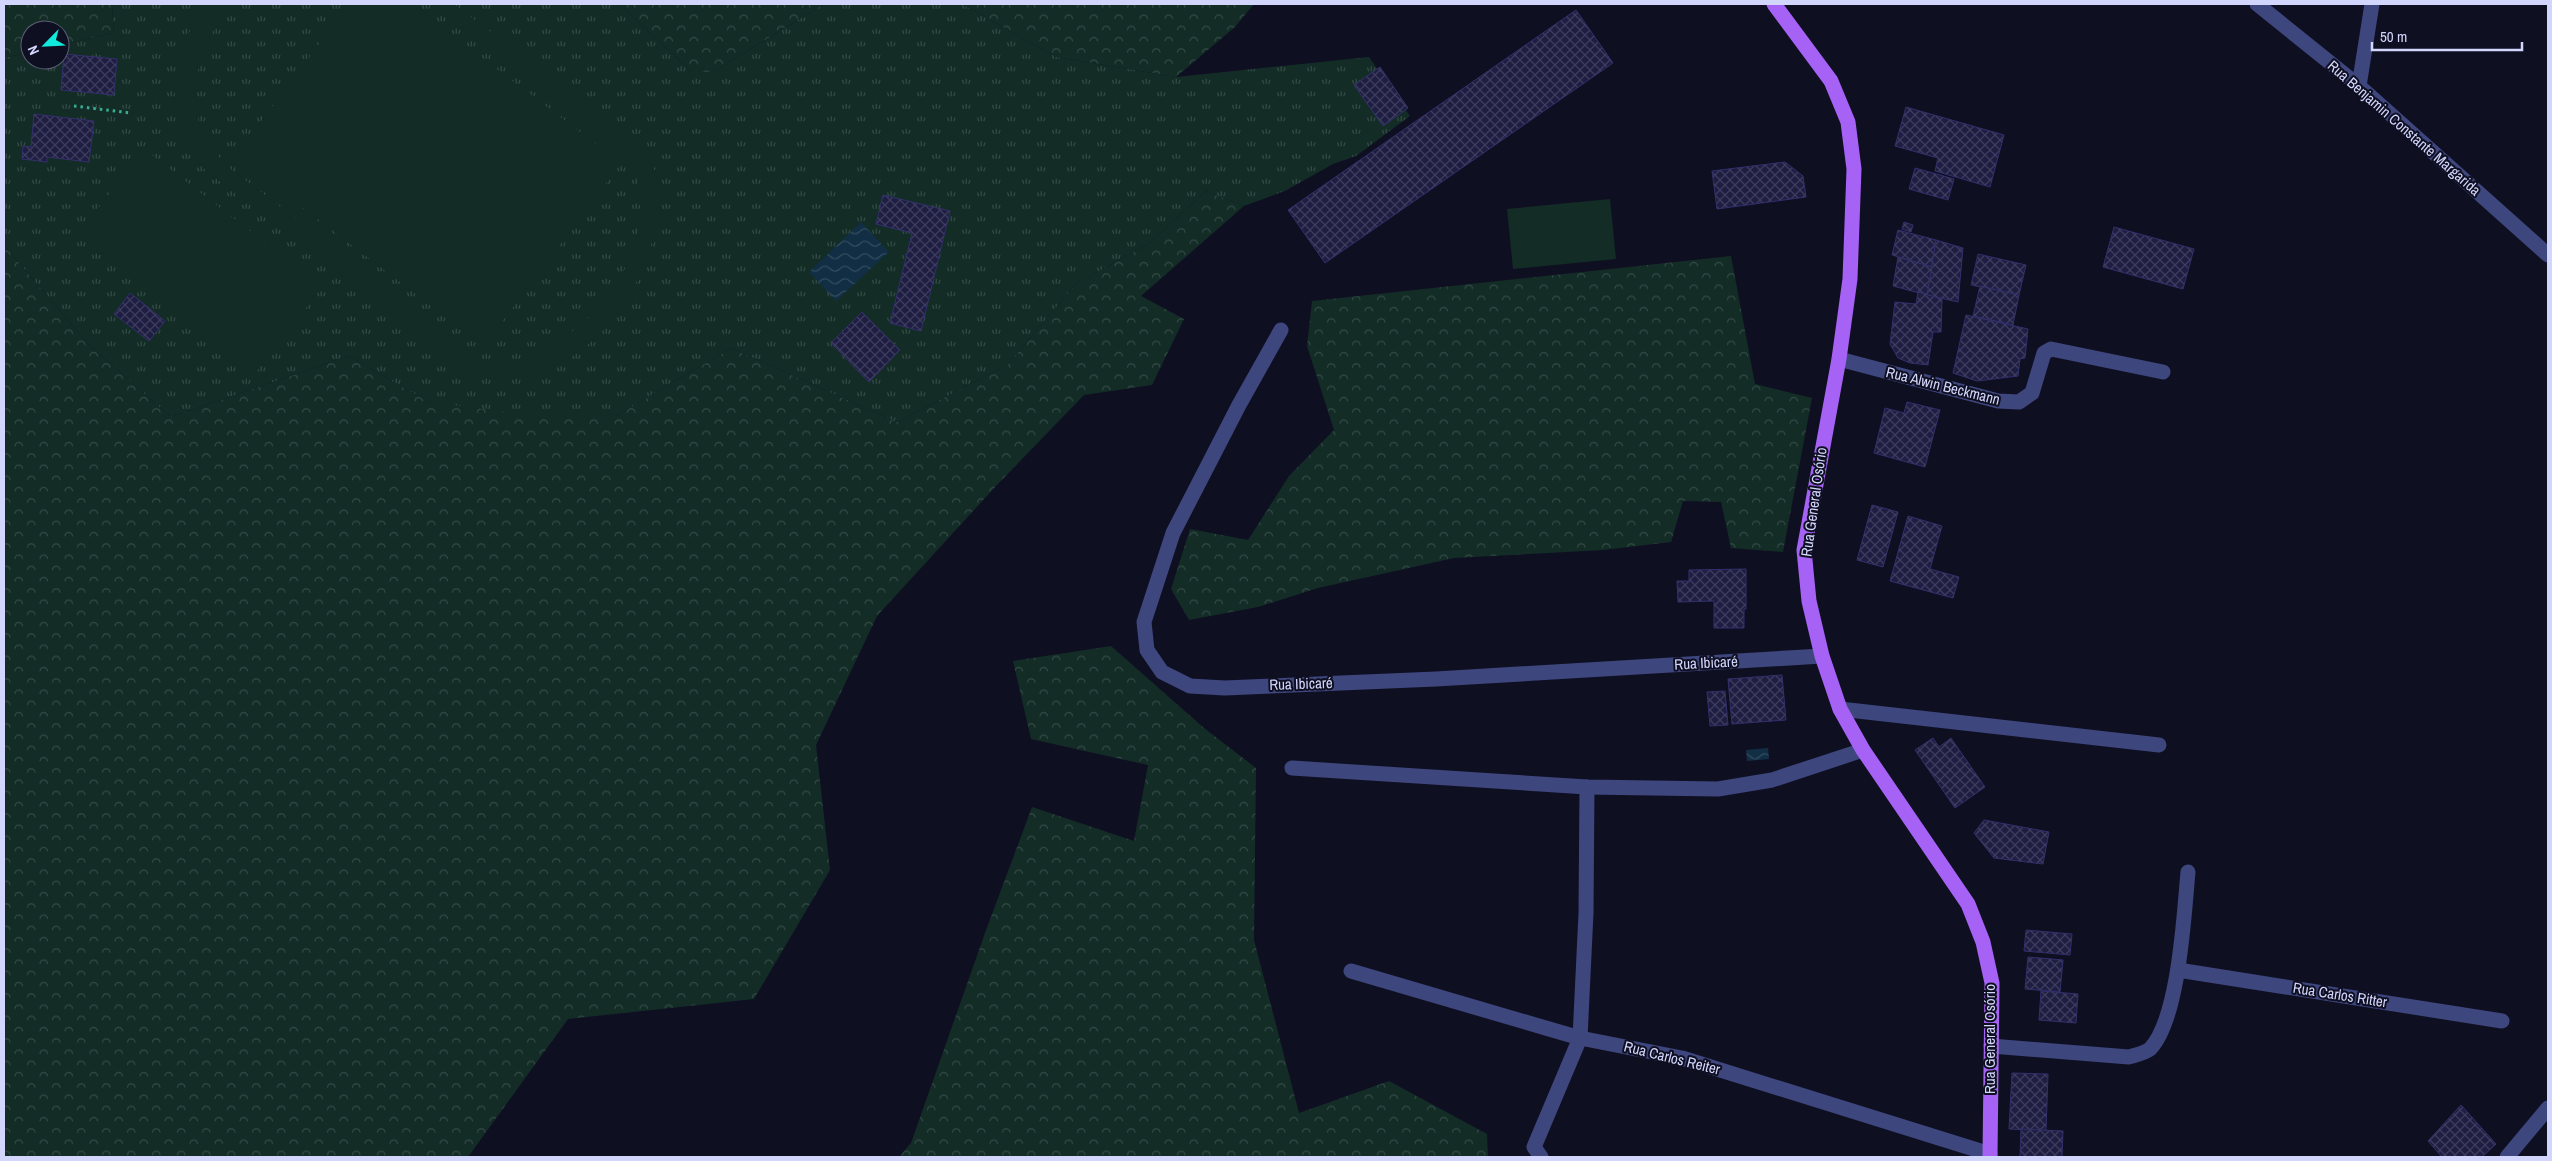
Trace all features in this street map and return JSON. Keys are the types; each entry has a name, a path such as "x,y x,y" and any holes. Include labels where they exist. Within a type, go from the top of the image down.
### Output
{"main road":[{"name":"Rua General Osório","path":"1777,4 1831,81 1848,122 1854,169 1850,279 1839,359 1804,550 1809,601 1822,656 1840,709 1863,750 1968,904 1983,942 1992,983 1990,1155"}],"street":[{"name":"Rua Benjamin Constante Margarida","path":"2257,4 2359,86 2548,255"},
{"path":"2359,86 2372,4"},
{"name":"Rua Ibicaré","path":"1281,330 1239,405 1174,533 1144,622 1147,650 1162,672 1190,686 1225,688 1445,678 1822,656"},
{"name":"Rua Alwin Beckmann","path":"1839,359 1998,401 2019,402 2032,394 2044,353 2051,349 2163,372"},
{"path":"1840,709 2159,745"},
{"path":"1292,768 1587,787 1718,788 1772,780 1863,750"},
{"path":"1542,1157 1534,1147 1580,1038 1586,913 1587,787"},
{"path":"1991,1046 2129,1057 2148,1050 2161,1034 2178,970 2188,872"},
{"name":"Rua Carlos Ritter","path":"2178,970 2502,1020"},
{"name":"Rua Carlos Reiter","path":"1351,971 1580,1038 1682,1058 1990,1155"},
{"path":"2507,1157 2548,1108"}],"path":[{"path":"74,106 131,113"}],"green space":[{"path":"4,4 112,4 114,33 70,43 70,20 20,20 20,54 4,58"},
{"path":"112,4 619,4 692,72 713,72 824,4 962,4 1056,57 1176,77 1369,57 1410,116 1356,156 1333,164 1285,191 1244,206 1206,191 1151,242 1076,284 1007,365 897,422 731,348 616,416 523,415 427,401 349,356 171,417 87,343 4,245 4,58 20,54 20,70 70,70 70,43 114,33"},
{"path":"206,4 232,4 213,30 206,45 197,77 196,110 202,132 208,143 228,167 479,358 502,362 527,356 542,350 566,336 589,317 609,295 624,269 635,242 640,214 639,185 629,157 430,4 454,4 642,147 651,162 657,179 659,204 657,222 645,262 635,285 607,326 589,344 569,358 546,370 508,379 469,374 213,176 193,157 183,139 177,120 175,100 176,79 186,39 195,20"},
{"path":"349,4 411,4 621,163 484,346 235,156"},
{"path":"619,4 824,4 713,72 692,72"},
{"path":"962,4 1254,4 1235,27 1176,77 1056,57"},
{"path":"144,149 322,287 256,372 78,234"},
{"path":"1206,191 1244,206 1141,296 1184,319 1152,385 1084,395 996,486 877,616 816,745 830,870 754,999 568,1019 468,1157 4,1157 4,245 87,343 171,417 349,356 427,401 616,416 731,348 897,422 1007,365 1076,284 1151,242"},
{"path":"1610,199 1616,259 1513,269 1507,209"},
{"path":"1731,256 1755,384 1812,398 1783,552 1731,548 1721,502 1683,501 1671,542 1603,550 1454,558 1318,588 1258,607 1189,620 1171,589 1190,529 1248,540 1289,476 1334,430 1307,346 1312,301"},
{"path":"1111,646 1204,728 1256,768 1254,940 1299,1113 1389,1081 1487,1134 1488,1157 899,1157 911,1143 985,933 1032,807 1134,841 1148,765 1031,739 1013,661"}],"water":[{"path":"861,222 889,252 836,301 809,272"},
{"path":"1768,748 1769,759 1747,761 1746,750"}],"building":[{"path":"1576,10 1613,63 1325,263 1288,210"},
{"path":"70,55 117,59 114,95 61,90 63,70 70,70"},
{"path":"1380,67 1408,108 1383,126 1354,85"},
{"path":"1906,107 2004,135 1990,187 1935,171 1938,158 1895,146"},
{"path":"34,114 94,121 89,162 47,157 47,162 22,159 23,146 31,147"},
{"path":"1785,162 1803,176 1806,197 1717,209 1712,171"},
{"path":"1915,168 1954,179 1948,200 1909,189"},
{"path":"883,195 950,211 921,331 890,323 912,233 876,224"},
{"path":"1904,222 1913,225 1911,232 1902,229"},
{"path":"2114,227 2194,249 2183,289 2103,267"},
{"path":"1898,230 1936,240 1932,267 1892,255"},
{"path":"1936,240 1963,248 1958,302 1927,295"},
{"path":"1978,254 2026,265 2019,295 1971,285"},
{"path":"1898,257 1932,267 1927,295 1893,286"},
{"path":"1980,286 2019,295 2013,325 1973,316"},
{"path":"1918,292 1942,299 1941,332 1933,332 1928,365 1910,363 1898,358 1890,344 1895,302 1916,304"},
{"path":"130,293 165,321 149,341 114,314"},
{"path":"862,312 900,350 869,382 831,343"},
{"path":"1966,315 2028,329 2025,358 2020,359 2018,376 1977,381 1953,373"},
{"path":"1907,402 1940,410 1925,467 1874,453 1885,408 1904,413"},
{"path":"1872,505 1898,512 1883,567 1857,560"},
{"path":"1908,516 1942,526 1930,569 1959,577 1953,598 1890,581"},
{"path":"1746,569 1744,628 1714,628 1714,601 1678,602 1677,581 1689,581 1689,570"},
{"path":"1782,675 1786,720 1732,724 1728,679"},
{"path":"1725,691 1728,725 1710,726 1707,692"},
{"path":"1933,738 1939,747 1951,738 1985,787 1955,808 1915,750"},
{"path":"1984,820 2049,832 2043,864 1994,858 1974,833"},
{"path":"2026,930 2072,934 2070,955 2024,951"},
{"path":"2028,957 2063,960 2060,992 2025,989"},
{"path":"2041,991 2078,994 2076,1023 2039,1020"},
{"path":"2012,1073 2048,1074 2046,1131 2009,1129"},
{"path":"2461,1105 2496,1144 2482,1157 2442,1157 2428,1141"},
{"path":"2021,1129 2063,1131 2062,1157 2020,1157"}]}
